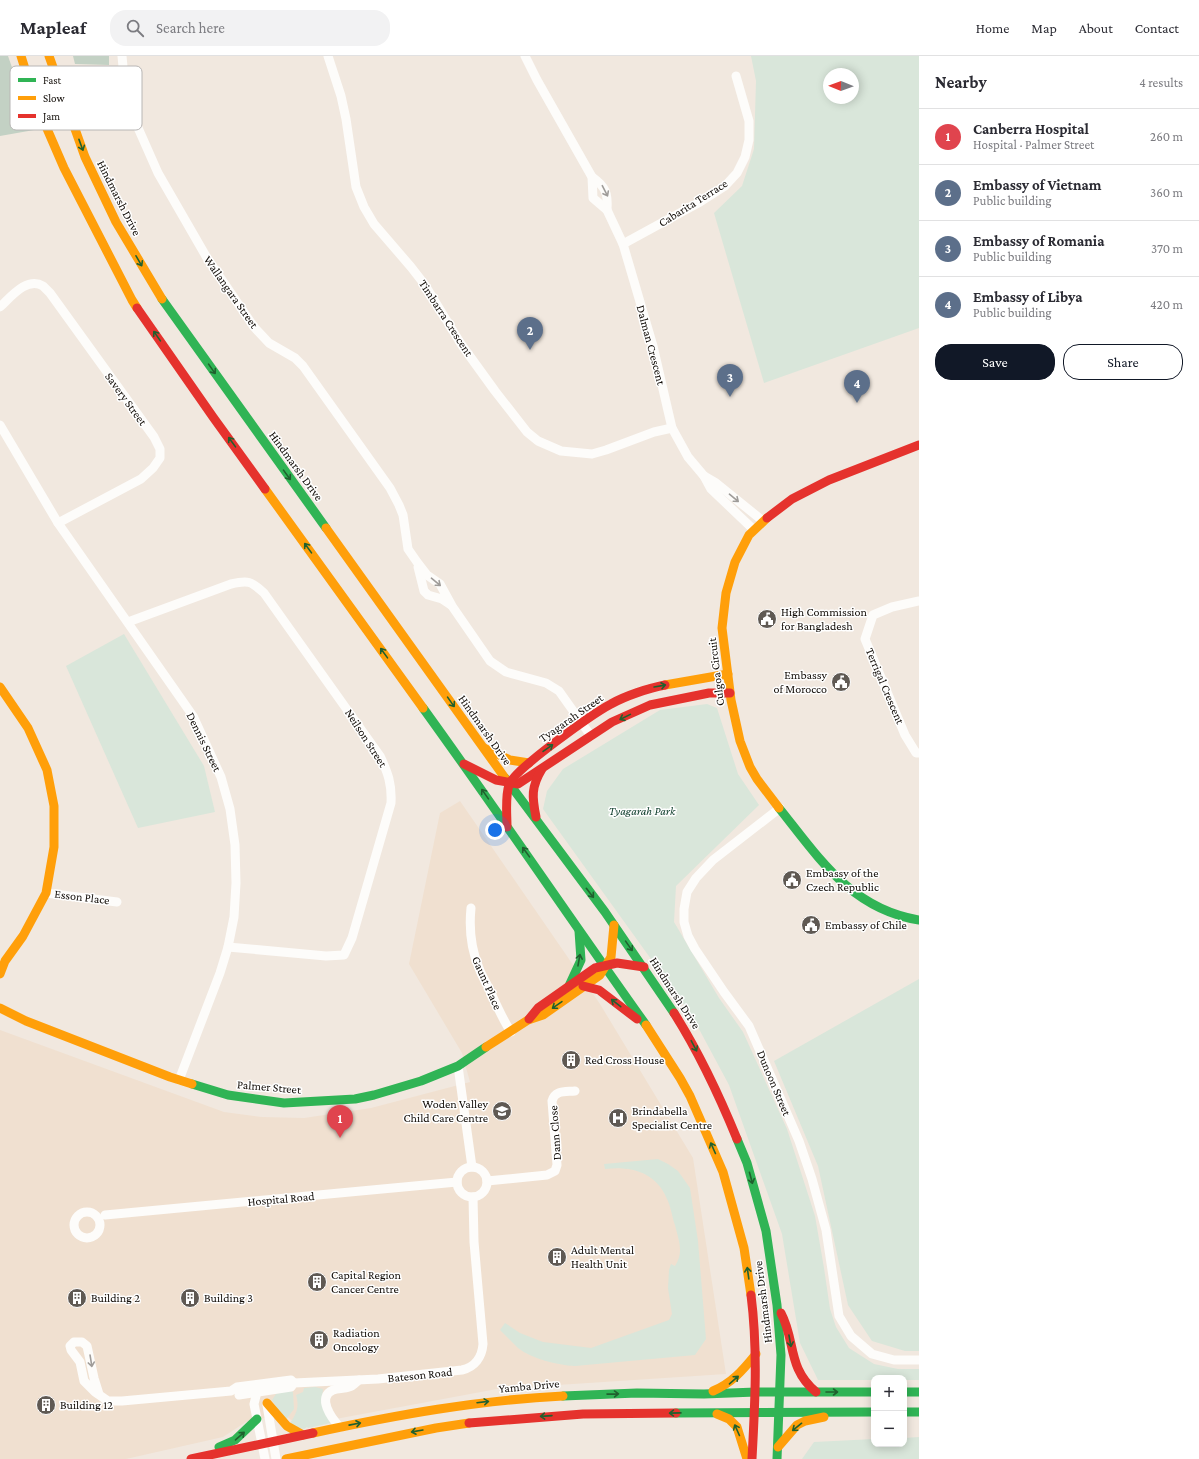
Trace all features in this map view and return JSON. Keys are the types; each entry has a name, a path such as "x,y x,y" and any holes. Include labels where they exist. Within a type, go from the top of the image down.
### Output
{"main road":[{"name":"Hindmarsh Drive","path":"21,56 24,66"},
{"name":"Hindmarsh Drive","path":"49,56 53,66"},
{"name":"Hindmarsh Drive","path":"48,130 64,168 132,300 213,417 552,888 579,931 646,1026 690,1096 723,1172 744,1248 753,1312 756,1354 756,1392 752,1459"},
{"name":"Hindmarsh Drive","path":"75,130 85,158 116,222 155,289 509,784 614,925 686,1030 714,1084 747,1163 766,1231 777,1305 780,1354 778,1447 776,1459"},
{"name":"Culgoa Circuit","path":"919,445 824,482 785,502 763,521 749,535 737,560 726,589 723,621 723,640 733,716 742,747 757,779 824,863 847,888 874,906 905,919 919,920"},
{"name":"Tyagarah Street","path":"509,784 514,776 543,751 611,704 653,687 728,674"},
{"path":"0,687 28,728 47,770 54,806 54,847 46,893 23,936 2,962 0,974"},
{"name":"Tyagarah Street","path":"509,784 518,784 612,722 650,704 709,693 730,692"},
{"path":"484,748 510,760 530,763"},
{"path":"464,764 489,779 509,784 507,827"},
{"path":"536,821 532,790 536,778 542,768"},
{"name":"Palmer Street","path":"528,1020 543,1015 600,975 604,966 611,957 614,925"},
{"path":"569,986 581,960 579,931"},
{"name":"Palmer Street","path":"0,1008 26,1021 179,1080 228,1095 284,1103 342,1101 374,1095 402,1087 458,1066 528,1020 538,1008 595,968 617,963 644,967"},
{"path":"583,986 599,990 646,1026"},
{"name":"Palmer Street","path":"0,1015 26,1021"},
{"path":"777,1305 784,1318 793,1356 805,1381 816,1392"},
{"path":"704,1394 727,1385 740,1374 756,1354"},
{"name":"Yamba Drive","path":"193,1459 303,1434 432,1409 522,1398 637,1393 704,1394 756,1392 871,1392"},
{"path":"907,1392 919,1392"},
{"path":"267,1403 284,1424 293,1432 303,1434"},
{"path":"778,1447 797,1425 805,1421 848,1412"},
{"path":"286,1459 398,1435 478,1422 576,1414 871,1412"},
{"path":"907,1412 919,1412"},
{"path":"714,1413 730,1419 736,1427 747,1459"},
{"path":"193,1459 202,1451 235,1440 257,1419"}],"street":[{"name":"Wallangara Street","path":"122,56 123,66"},
{"name":"Timbarra Crescent","path":"328,56 342,101 356,187 364,207 374,224 425,285 461,344 527,432 538,441 561,451 592,454 654,432 672,428"},
{"name":"Dalman Crescent","path":"524,56 592,178 601,185 606,192 608,197 607,210"},
{"name":"Cabarita Terrace","path":"623,244 700,202 725,186 737,173 745,157 749,140 750,121 736,76"},
{"name":"Wallangara Street","path":"139,130 158,173 207,258 254,327 269,343 295,358 303,366 390,488 403,516 408,549 428,575 440,584 452,606 490,661 506,672 546,683 559,691 591,736"},
{"name":"Dalman Crescent","path":"592,178 593,198 607,210 623,244 653,346 672,428 688,456 704,476 711,489 754,530"},
{"name":"Savery Street","path":"0,307 19,289 30,284 42,285 50,292 154,438 160,449 160,458 153,468 141,478 58,523"},
{"name":"Dennis Street","path":"0,425 58,523 193,716 221,777 230,808 235,845 236,883 234,917 228,947 220,974 179,1080"},
{"name":"Dalman Crescent","path":"704,476 716,483 763,521"},
{"name":"Wallangara Street","path":"417,562 424,591 428,595 442,599 452,606"},
{"name":"Neilson Street","path":"128,622 231,584 245,581 255,584 264,593 376,749 388,772 392,789 390,803 352,938 344,955 326,956 228,947"},
{"name":"Terrigal Crescent","path":"919,601 892,607 873,615 865,639 905,735 916,752 919,753"},
{"name":"Dunoon Street","path":"780,808 713,860 696,878 687,892 684,909 684,922 695,949 749,1026 799,1141 812,1179 826,1230 839,1316 850,1336 872,1354 894,1360 919,1360"},
{"name":"Esson Place","path":"46,893 117,902"},
{"name":"Gaunt Place","path":"471,908 470,920 472,945 475,957 479,969 505,1023 511,1032"},
{"path":"458,1066 472,1167"},
{"name":"Dann Close","path":"487,1181 547,1175 555,1171 558,1165 552,1101 553,1096 556,1093 575,1091"},
{"path":"472,1167 484,1172 487,1181 485,1190 478,1196 473,1197 464,1195 460,1192 457,1182 457,1178 463,1170 472,1167"},
{"name":"Hospital Road","path":"105,1215 97,1233 90,1238 82,1237 76,1231 74,1223 78,1216 86,1212 105,1215 457,1182"},
{"name":"Bateson Road","path":"262,1389 291,1380 294,1383 359,1380 462,1370 473,1366 482,1353 483,1344 474,1242 473,1197"},
{"path":"94,1214 100,1225"},
{"path":"99,1394 94,1378 88,1346 82,1342 74,1342 70,1348 78,1358 84,1381 95,1392 108,1401 115,1402 235,1393 254,1404"},
{"path":"340,1427 334,1421 327,1409 327,1396 334,1390 351,1387 359,1380"},
{"path":"235,1393 237,1387 262,1389"},
{"path":"262,1389 267,1403 276,1459"},
{"path":"262,1389 254,1404 265,1459"}],"shaded area":[{"path":"460,801 600,1004 693,1158 726,1374 497,1389 298,1426 284,1414 246,1422 223,1437 126,1459 0,1459 0,1030 224,1112 262,1117 304,1118 371,1108 470,1082 462,1053 409,964 440,813"}],"green space":[{"path":"0,56 8,56 12,66 10,66 10,130 34,130 0,136"},
{"path":"73,56 109,56 109,65 75,64"},
{"path":"751,56 919,56 919,328 764,383 714,213 742,186 754,149 756,81"},
{"path":"124,634 204,766 215,812 138,828 66,666"},
{"name":"Tyagarah Park","path":"707,704 717,708 738,774 759,805 676,886 674,922 719,998 743,1032 787,1129 815,1216 830,1309 836,1327 849,1348 874,1364 898,1369 919,1369 919,1380 907,1380 907,1375 871,1375 871,1380 818,1380 800,1343 782,1234 729,1085 692,1016 543,809 547,791 563,769 660,710"},
{"path":"919,979 919,1351 905,1351 872,1341 848,1305 818,1166 774,1061"},
{"path":"658,1159 678,1171 690,1188 698,1241 706,1339 695,1355 575,1366 545,1361 518,1348 500,1330 505,1323 520,1333 543,1342 591,1348 669,1320 672,1314 668,1288 669,1270 671,1264 675,1266 678,1261 680,1247 668,1202 656,1182 649,1177 633,1170 615,1168 605,1169 604,1164"},
{"path":"315,1387 323,1389 322,1400 331,1423 307,1427 304,1429 289,1425 297,1411 298,1404 296,1395 303,1392 304,1388"},
{"path":"290,1390 293,1392 294,1409 285,1421 272,1400 276,1394"},
{"path":"919,1437 919,1459 802,1459 814,1442 871,1439 871,1447 907,1447 907,1438"}],"traffic: fast":[{"path":"162,299 326,528"},
{"path":"423,708 646,1025"},
{"path":"505,778 605,912 674,1013"},
{"path":"779,808 823,863 838,879 855,893 874,905 895,914 919,920"},
{"path":"569,986 581,960 579,931"},
{"path":"192,1084 228,1095 284,1103 355,1099 421,1081 458,1066 486,1047"},
{"path":"737,1139 747,1163 766,1231 777,1305 781,1355 777,1459"},
{"path":"563,1396 637,1393 704,1394 756,1392 871,1392"},
{"path":"907,1392 919,1392"},
{"path":"676,1413 871,1412"},
{"path":"907,1412 919,1412"},
{"path":"219,1447 235,1440 257,1419"}],"traffic: slow":[{"path":"21,56 24,66"},
{"path":"49,56 53,66"},
{"path":"48,130 64,168 137,308"},
{"path":"75,130 85,157 116,222 162,299"},
{"path":"265,489 423,708"},
{"path":"767,518 749,535 735,562 726,593 722,628 731,700 740,741 750,767 757,779 779,808"},
{"path":"326,528 505,778"},
{"path":"665,685 728,674"},
{"path":"0,687 28,728 47,770 54,806 54,847 46,893 23,936 5,961 0,974"},
{"path":"484,748 510,760 529,763"},
{"path":"486,1047 528,1020 543,1015 600,975 611,957 614,925"},
{"path":"0,1008 26,1021 170,1077 192,1084"},
{"path":"646,1025 690,1096 723,1172 744,1248 751,1295"},
{"path":"713,1391 732,1380 742,1371 756,1354"},
{"path":"313,1433 438,1409 500,1401 563,1396"},
{"path":"267,1403 287,1426 303,1435"},
{"path":"717,1414 729,1419 737,1427 747,1459"},
{"path":"778,1447 797,1425 805,1421 824,1417"},
{"path":"286,1459 436,1428 469,1423"}],"traffic: jam":[{"path":"137,308 265,489"},
{"path":"767,518 792,499 829,480 919,445"},
{"path":"507,827 507,800 509,785 524,767 588,718 611,704 637,693 665,685"},
{"path":"464,764 496,780 518,784 612,722 650,705 709,693 730,693"},
{"path":"536,817 533,792 538,775 542,769"},
{"path":"529,1019 538,1008 595,968 617,963 644,967"},
{"path":"583,986 599,990 637,1019"},
{"path":"674,1013 708,1075 737,1139"},
{"path":"751,1295 755,1336 755,1397 752,1459"},
{"path":"781,1313 786,1323 796,1364 807,1383 816,1392"},
{"path":"469,1423 583,1414 676,1413"},
{"path":"191,1459 313,1433"}],"place":[{"name":"Embassy of Vietnam","path":"530,350"},
{"name":"Embassy of Romania","path":"730,397"},
{"name":"Embassy of Libya","path":"857,403"},
{"name":"High Commission for Bangladesh","path":"767,619"},
{"name":"Embassy of Morocco","path":"841,682"},
{"name":"Embassy of the Czech Republic","path":"792,880"},
{"name":"Embassy of Chile","path":"811,925"},
{"name":"Red Cross House","path":"571,1060"},
{"name":"Woden Valley Child Care Centre","path":"502,1111"},
{"name":"Brindabella Specialist Centre","path":"618,1118"},
{"name":"Canberra Hospital","path":"340,1138"},
{"name":"Adult Mental Health Unit","path":"557,1257"},
{"name":"Capital Region Cancer Centre","path":"317,1282"},
{"name":"Building 2","path":"77,1298"},
{"name":"Building 3","path":"190,1298"},
{"name":"Radiation Oncology","path":"319,1340"},
{"name":"Building 12","path":"46,1405"}]}
